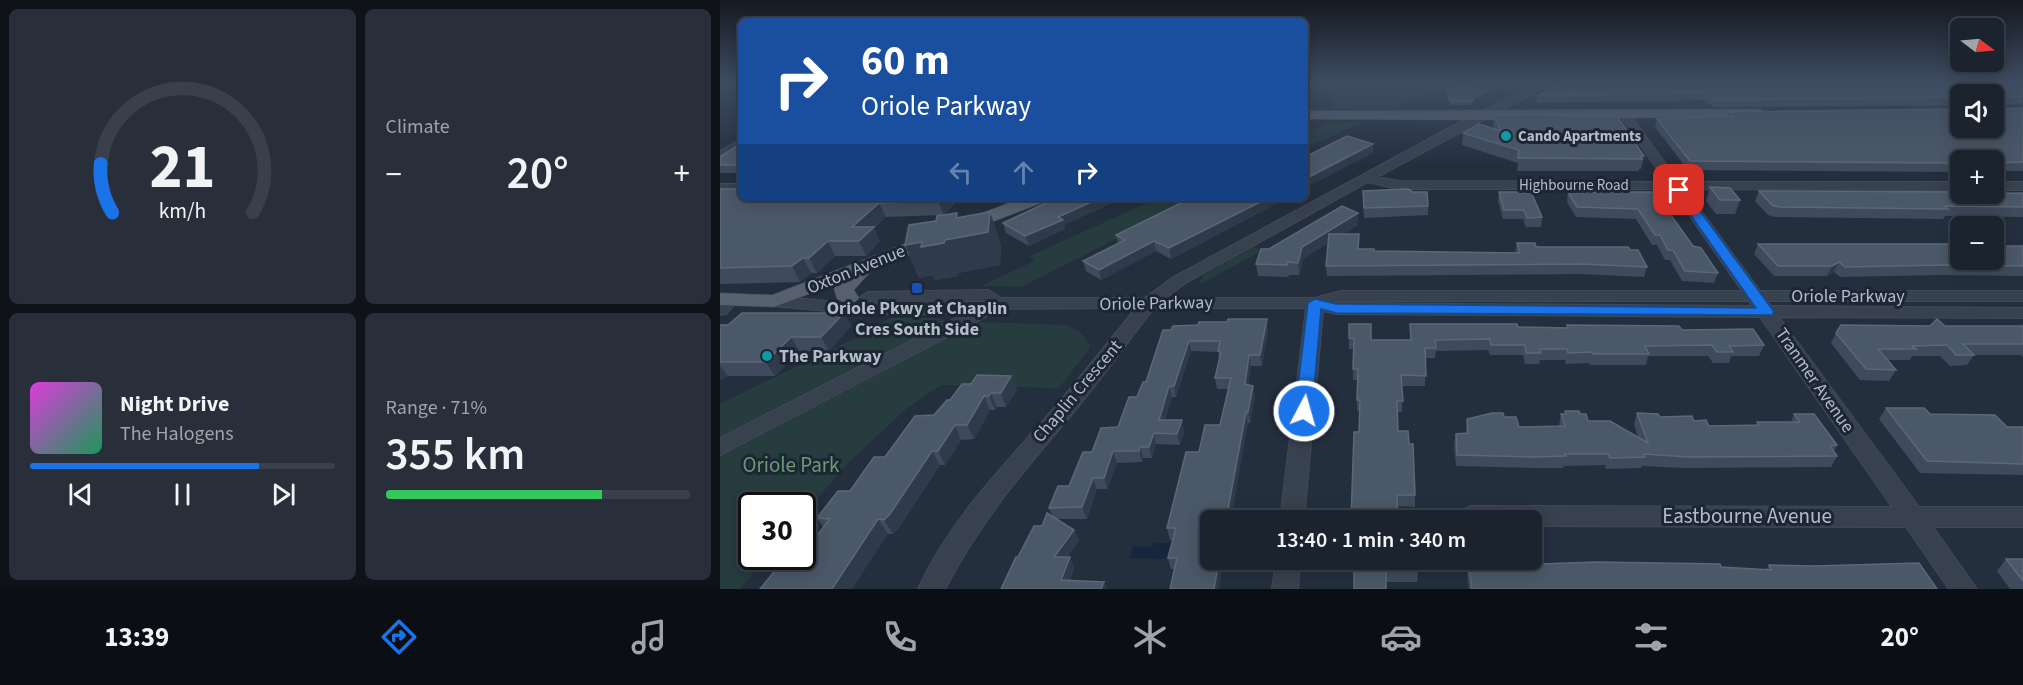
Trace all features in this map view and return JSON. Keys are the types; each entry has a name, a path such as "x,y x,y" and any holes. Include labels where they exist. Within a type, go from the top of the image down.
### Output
{"main road":[{"path":"1308,115 1483,116 1775,112"},
{"name":"Oxton Avenue","path":"774,301 1029,201"},
{"path":"848,298 844,295 846,286 878,260"},
{"name":"Oriole Parkway","path":"724,303 774,301"}],"street":[{"name":"Chaplin Crescent","path":"931,589 957,542 1014,464 1074,397 1149,303 1178,281 1496,109"},
{"name":"Tranmer Avenue","path":"1624,114 1964,589"},
{"path":"720,156 738,145"},
{"name":"Highbourne Road","path":"1369,178 1381,183 1398,185 1950,186"},
{"path":"2004,186 2023,186"},
{"path":"720,188 738,188"},
{"name":"Oriole Parkway","path":"799,302 848,298 988,295 997,303"},
{"name":"Oriole Parkway","path":"774,301 858,309 975,309 997,303 1315,303 1336,309 1761,304 2023,296"},
{"path":"720,447 997,303"},
{"path":"1293,510 1315,303"},
{"name":"Oriole Parkway","path":"1761,304 2023,312"},
{"name":"Eastbourne Avenue","path":"1542,516 2023,517"},
{"path":"1285,589 1287,570"}],"green space":[{"path":"1362,122 1308,147 1308,132 1328,123"},
{"path":"1151,201 1191,201 1021,287 981,286 1034,261 1030,256"},
{"path":"1254,247 1261,251 1199,283 1204,275"},
{"path":"889,318 945,320 938,328 720,439 720,404 870,331"},
{"name":"Oriole Park","path":"978,322 1067,325 1082,334 1090,344 1089,349 1059,388 941,385 906,409 848,463 816,500 816,492 738,492 738,570 756,570 740,589 720,589 720,456"}],"water":[{"path":"1154,543 1171,543 1166,559 1129,558 1133,546 1152,547"}],"building":[{"path":"1950,109 1950,138 2004,138 2004,109 2023,109 2023,162 2004,163 2004,150 1950,150 1950,163 1690,161 1657,119 1734,116 1729,112"},
{"path":"1494,115 1617,116 1644,156 1640,156 1642,159 1518,158 1519,150 1463,133 1479,124 1501,131"},
{"path":"1347,136 1373,144 1308,177 1308,156"},
{"path":"738,146 738,165 720,165 720,157"},
{"path":"1710,187 1730,188 1740,200 1720,200"},
{"path":"720,189 738,189 738,201 938,201 879,203 852,227 874,227 859,241 828,241 809,258 803,258 792,266 720,268"},
{"path":"1408,189 1413,192 1427,192 1428,206 1364,208 1363,191"},
{"path":"1759,191 1950,192 1950,204 2004,204 2004,193 2023,193 2023,207 1944,206 1948,209 1779,207 1772,205"},
{"path":"1499,192 1531,192 1542,217 1527,218 1524,210 1504,210"},
{"path":"1568,192 1664,192 1673,204 1663,204 1693,246 1701,248 1718,273 1685,271 1673,250 1668,250 1660,235 1655,235 1638,209 1577,207"},
{"path":"1050,201 1093,201 1058,217 1063,220 1025,236 1003,223"},
{"path":"1185,201 1262,201 1169,248 1154,241 1099,270 1083,261 1125,240 1116,235"},
{"path":"1342,206 1358,213 1302,247 1298,263 1256,264 1261,249 1269,249"},
{"path":"990,212 988,232 921,247 922,242 905,245 909,225 936,221 937,216 957,213 956,218"},
{"path":"1329,234 1359,234 1358,249 1374,249 1374,251 1520,253 1517,243 1535,243 1536,247 1628,247 1630,250 1638,250 1647,267 1582,264 1326,266"},
{"path":"1758,244 1950,244 1950,265 1845,267 1839,262 1832,266 1778,266"},
{"path":"2004,246 2023,246 2023,266 2004,266"},
{"path":"742,313 844,313 821,337 791,337 766,362 720,362 720,325 728,325"},
{"path":"1228,319 1267,319 1260,355 1249,355 1245,384 1253,386 1228,510 1200,510 1200,570 1217,570 1214,589 1170,589 1177,558 1168,558 1176,528 1167,528 1186,452 1199,452 1205,425 1220,425 1231,378 1215,378 1221,352 1218,351 1220,341 1189,341 1174,386 1169,386 1159,420 1182,420 1177,434 1154,433 1149,447 1140,447 1139,451 1113,451 1104,478 1093,478 1082,507 1049,508 1058,486 1069,486 1083,452 1092,452 1101,428 1118,427 1129,397 1137,397 1143,382 1146,382 1163,330 1171,330 1173,326 1198,325 1199,322 1227,322"},
{"path":"1937,319 1945,326 2023,326 2023,344 1963,344 1974,355 1956,355 1947,345 1912,346 1916,349 1878,349 1896,370 1866,369 1836,333 1841,325 1930,326"},
{"path":"1349,324 1371,324 1371,340 1411,340 1410,324 1517,324 1518,327 1568,328 1567,325 1679,326 1682,330 1753,329 1764,345 1729,346 1733,352 1717,352 1712,345 1645,346 1649,354 1568,353 1567,349 1540,349 1541,353 1526,353 1525,345 1491,345 1490,339 1435,340 1436,348 1425,348 1426,376 1401,375 1403,401 1397,401 1398,431 1408,431 1409,444 1413,444 1415,495 1397,495 1398,510 1351,510 1354,432 1359,432 1360,400 1357,400 1358,369 1353,369 1354,338 1349,338"},
{"path":"977,375 1011,376 1001,393 984,396 967,425 955,425 938,451 932,451 890,514 884,520 878,519 832,589 760,589 775,570 816,570 816,536 830,519 817,518 838,491 850,491 874,457 885,457 915,416 934,415 947,400 950,400 962,384 971,384"},
{"path":"1886,408 1924,408 1930,414 1995,415 2007,427 2023,427 2023,464 1927,461"},
{"path":"1565,411 1579,411 1580,414 1586,414 1588,421 1610,421 1648,443 1637,413 1658,414 1660,417 1692,416 1694,421 1706,420 1709,426 1759,425 1757,422 1800,422 1794,414 1814,414 1837,445 1830,446 1837,456 1689,457 1644,454 1645,457 1610,458 1608,454 1534,457 1457,455 1456,434 1468,433 1467,419 1492,413 1503,413 1504,417 1516,417 1519,427 1565,426 1561,414 1566,414"},
{"path":"1047,513 1074,530 1054,557 1070,557 1061,580 1104,582 1101,589 1001,589 1034,526 1042,526"},
{"path":"2006,559 2023,559 2023,581"},
{"path":"1597,562 1720,564 1721,567 1772,570 1769,565 1919,563 1937,589 1472,589 1469,570 1542,570 1542,564"},
{"path":"1354,570 1418,570 1386,571 1386,589 1354,589"}],"place":[{"name":"Cando Apartments","path":"1506,136"},
{"name":"Oriole Pkwy at Chaplin Cres South Side","path":"917,288"},
{"name":"The Parkway","path":"767,356"}],"route":[{"path":"1304,411 1315,303 1336,309 1767,312 1679,190"}]}
